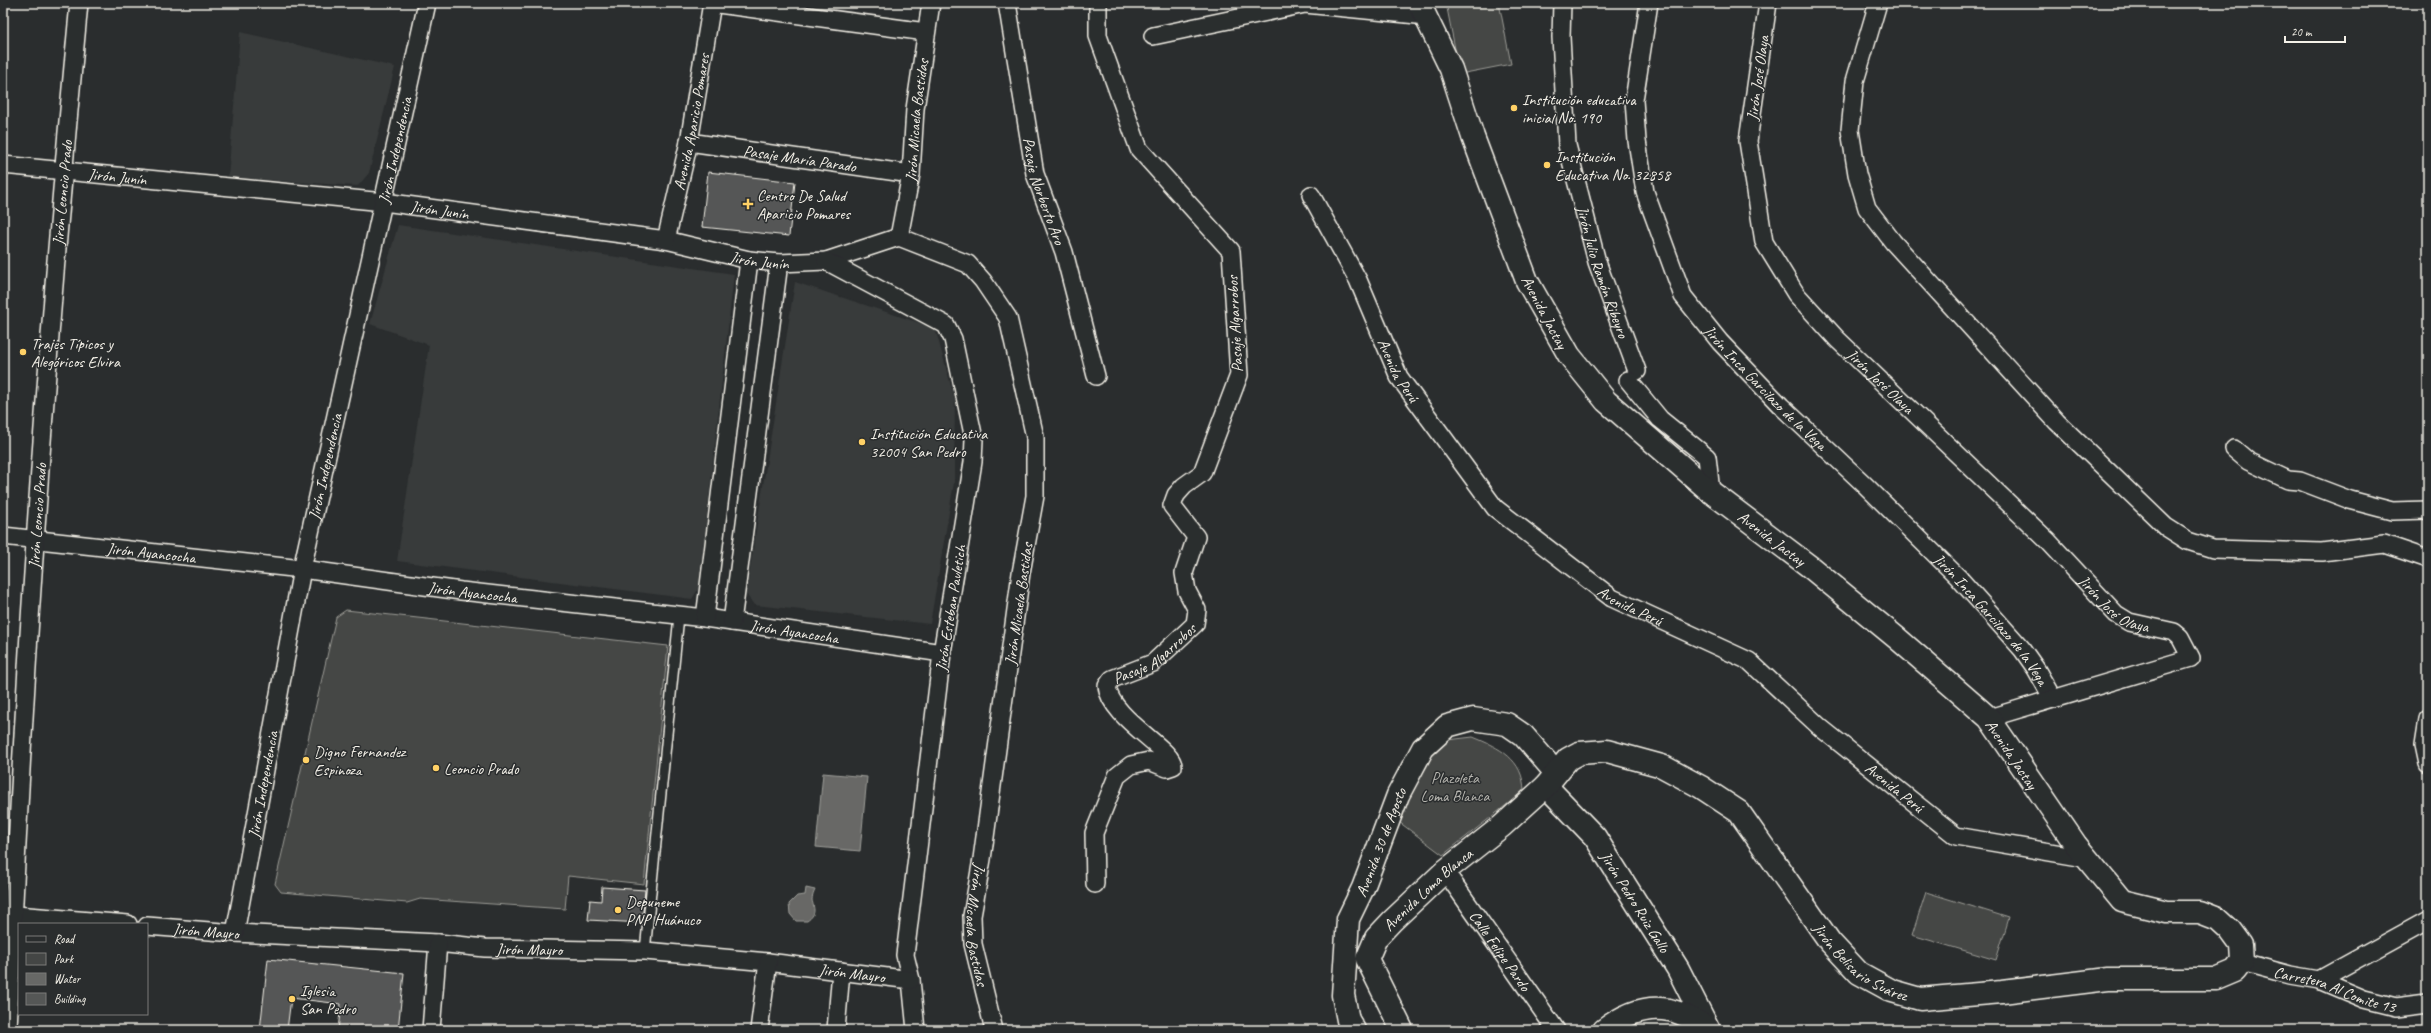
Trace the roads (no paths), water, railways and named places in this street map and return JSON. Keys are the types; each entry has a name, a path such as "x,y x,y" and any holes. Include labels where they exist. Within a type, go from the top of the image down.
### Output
{"street":[{"name":"Jirón Leoncio Prado","path":"8,1030 8,914 63,172 79,3"},
{"name":"Jirón Independencia","path":"235,933 302,569 427,3"},
{"path":"712,3 926,32"},
{"name":"Avenida Aparicio Pomares","path":"666,240 689,142 712,3"},
{"name":"Jirón Micaela Bastidas","path":"931,3 915,109 911,174 899,237 968,264 983,281 1008,318 1035,437 1035,496 1021,573 983,852 972,916 973,944 994,1030"},
{"name":"Pasaje Norberto Aro","path":"1008,3 1035,174 1064,252 1096,376"},
{"name":"Pasaje Algarrobos","path":"1095,884 1094,833 1116,776 1131,765 1149,762 1167,768 1173,766 1167,755 1122,715 1111,699 1107,686 1112,679 1153,663 1195,624 1198,610 1187,591 1184,573 1196,537 1172,506 1176,496 1184,486 1202,473 1239,375 1231,251 1139,149 1098,36 1098,3"},
{"name":"Jirón Julio Ramón Ribeyro","path":"1562,3 1561,37 1567,145 1597,262 1633,376 1660,419 1707,457 1711,492"},
{"name":"Jirón Inca Garcilazo de la Vega","path":"1649,3 1634,100 1637,141 1644,192 1683,296 1720,342 1781,406 1864,484 1958,577 2022,649 2036,668 2053,698"},
{"name":"Jirón José Olaya","path":"1768,3 1748,141 1764,242 1796,294 1837,339 2049,542 2116,614 2129,622 2174,632 2180,637 2191,658 2053,698"},
{"path":"1878,3 1855,81 1850,130 1857,174 1867,208 1893,242 2057,422 2166,527 2188,541 2213,549 2322,552 2384,544 2428,559"},
{"path":"1153,36 1305,4 1423,10"},
{"name":"Avenida Jactay","path":"1423,10 1451,69 1473,137 1527,281 1568,355 1606,400 1711,492 1810,566 1989,718 2044,801 2085,858 2122,901 2167,912 2200,912 2218,919 2230,930 2241,945 2242,962"},
{"name":"Pasaje María Parado","path":"689,142 911,174"},
{"name":"Jirón Junín","path":"3,165 384,202 666,240 749,260 779,263 826,261"},
{"name":"Avenida Perú","path":"1311,195 1358,280 1399,377 1495,508 1612,598 1749,661 1821,728 1956,836 2085,858"},
{"path":"826,261 899,237"},
{"path":"705,618 749,260"},
{"name":"Jirón Esteban Pavletich","path":"826,261 946,325 953,339 974,439 973,462 942,653 906,955 911,980 916,1030"},
{"path":"732,622 779,263"},
{"path":"2234,449 2248,461 2288,480 2300,481 2350,500 2392,511 2428,510"},
{"name":"Jirón Ayancocha","path":"3,536 302,569 705,618 942,653"},
{"path":"1989,718 2053,698"},
{"name":"Avenida 30 de Agosto","path":"1354,1030 1348,1020 1343,995 1348,919 1363,888 1398,795 1423,748 1447,726 1473,719 1508,724 1523,735 1551,780"},
{"path":"2427,720 2424,745 2428,764"},
{"name":"Jirón Belisario Suárez","path":"1551,780 1568,759 1579,753 1607,751 1662,766 1701,787 1739,812 1830,942 1859,972 1892,991 1920,999 2002,992 2108,979 2216,979 2235,972 2242,962"},
{"name":"Avenida Loma Blanca","path":"1402,1030 1368,958 1376,938 1445,872 1502,826 1551,780"},
{"name":"Jirón Pedro Ruiz Gallo","path":"1551,780 1595,836 1678,969 1708,1028"},
{"name":"Calle Felipe Pardo","path":"1445,872 1556,1030"},
{"path":"8,914 116,923"},
{"path":"2319,980 2428,920"},
{"name":"Jirón Mayro","path":"148,926 235,933 438,943 485,948 645,951 768,962 911,980"},
{"path":"431,1030 438,943"},
{"path":"759,1030 768,962"},
{"name":"Carretera Al Comite 13","path":"2242,962 2290,975 2319,980 2364,999 2396,1007 2428,1003"},
{"path":"836,1030 841,971"},
{"path":"1604,1030 1619,1018 1646,1009 1670,1010 1708,1028"}],"lane":[{"path":"645,951 679,616"}],"water":[{"path":"823,773 867,777 860,851 816,847"},
{"path":"806,888 815,890 812,900 814,914 807,921 796,921 790,914 789,904 797,896 805,895"}],"place":[{"name":"Institución educativa inicial No. 190","path":"1514,108"},
{"name":"Institución Educativa No. 32858","path":"1547,165"},
{"name":"Centro De Salud Aparicio Pomares","path":"748,204"},
{"name":"Trajes Típicos y Alegóricos Elvira","path":"23,352"},
{"name":"Institución Educativa 32004 San Pedro","path":"862,442"},
{"name":"Digno Fernandez Espinoza","path":"306,760"},
{"name":"Leoncio Prado","path":"436,768"},
{"name":"Depuneme PNP Huánuco","path":"618,910"},
{"name":"Iglesia San Pedro","path":"292,999"}],"park label":[{"name":"Plazoleta Loma Blanca","path":"1455,786"}]}
